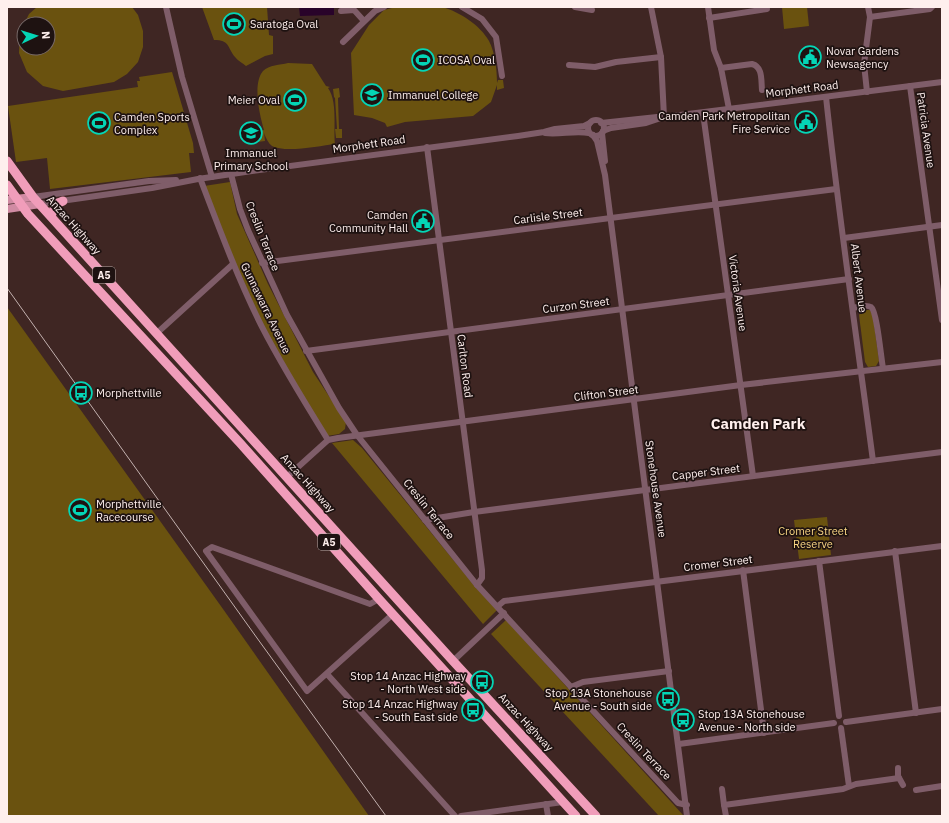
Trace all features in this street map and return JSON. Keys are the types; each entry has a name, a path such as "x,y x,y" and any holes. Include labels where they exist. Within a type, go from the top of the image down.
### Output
{"highway":[{"name":"Anzac Highway","path":"7,161 33,197 50,216 589,812 596,816"},
{"name":"A5","path":"7,185 23,207 316,527 378,599 576,816"},
{"path":"50,216 56,204 63,201"},
{"path":"172,371 178,363 175,353"},
{"path":"192,393 187,380 189,376 194,374"},
{"path":"306,517 310,514 307,499"},
{"path":"316,527 314,521 321,515"},
{"path":"413,636 420,631 417,621"},
{"path":"423,647 424,640 430,635"}],"main road":[{"name":"Morphett Road","path":"7,200 33,197"},
{"name":"Morphett Road","path":"7,209 40,204"}],"street":[{"path":"166,7 182,77 212,177"},
{"path":"343,42 375,11 384,7"},
{"path":"462,7 482,19 496,37 502,76"},
{"path":"575,7 592,10"},
{"path":"651,7 661,57 664,117"},
{"path":"708,7 714,50 721,68 729,109"},
{"path":"867,92 864,64 870,17 868,7"},
{"path":"870,17 930,9 932,7"},
{"path":"709,18 768,9"},
{"path":"341,11 354,10 364,21"},
{"path":"569,66 596,67 616,62 661,57"},
{"path":"721,68 752,64 756,65 760,69 762,90"},
{"name":"Morphett Road","path":"601,123 703,113 942,82"},
{"name":"Patricia Avenue","path":"910,86 942,320"},
{"name":"Albert Avenue","path":"826,97 836,189 844,238 873,461"},
{"name":"Victoria Avenue","path":"703,113 753,476"},
{"name":"Morphett Road","path":"602,132 611,128 646,123 664,117"},
{"path":"596,121 601,123 603,125 602,132 599,135 591,134 588,128 590,123 596,121"},
{"name":"Morphett Road","path":"33,197 150,181 212,177 544,132 555,129 584,126 590,123"},
{"name":"Morphett Road","path":"544,132 555,134 582,131 591,134"},
{"name":"Stonehouse Avenue","path":"602,132 605,163 604,175"},
{"name":"Stonehouse Avenue","path":"591,134 597,140 604,175 688,816"},
{"name":"Carlton Road","path":"427,148 440,240 450,331 482,578 477,585"},
{"name":"Creslin Terrace","path":"232,174 240,209 262,264 306,351 341,412 357,435 477,585 678,802 686,805"},
{"name":"Morphett Road","path":"40,204 152,188 199,178"},
{"name":"Gunnawarra Avenue","path":"199,178 233,264 262,327 300,396 328,440"},
{"name":"Carlisle Street","path":"262,264 836,189"},
{"path":"844,238 942,225"},
{"path":"157,333 233,264"},
{"name":"Curzon Street","path":"306,351 849,279"},
{"path":"853,308 870,306 873,309 883,368"},
{"name":"Clifton Street","path":"328,440 741,385 861,370 942,362"},
{"path":"287,477 328,440"},
{"name":"Capper Street","path":"425,520 474,512 942,452"},
{"name":"Cromer Street","path":"498,606 504,601 942,546"},
{"path":"378,599 370,604 212,547 206,551 307,691 393,614"},
{"path":"895,551 916,713"},
{"path":"819,561 839,716"},
{"path":"743,570 764,732"},
{"path":"453,661 504,614"},
{"path":"571,687 583,682 669,671"},
{"path":"327,674 455,816"},
{"path":"846,722 942,709"},
{"path":"839,716 844,718 846,722"},
{"path":"834,723 835,719 839,716"},
{"path":"841,728 845,726 846,722"},
{"path":"679,744 834,723"},
{"path":"834,723 837,727 841,728"},
{"path":"841,728 849,786"},
{"path":"898,768 899,778 903,785"},
{"path":"724,805 843,789 856,784 899,778"},
{"path":"916,790 942,786"},
{"path":"722,789 726,816"},
{"path":"461,816 563,802"},
{"path":"546,804 548,816"}],"green space":[{"name":"ICOSA Oval","path":"438,6 456,12 469,20 485,35 489,41 493,50 497,72 497,83 498,80 503,80 504,88 497,90 497,85 491,102 473,116 405,122 387,127 385,123 372,118 354,115 351,53 369,25 384,10 396,7"},
{"path":"37,7 132,7 138,15 143,31 143,47 138,62 127,74 114,82 63,91 43,86 27,72 20,56 56,56 56,16 28,16"},
{"path":"202,7 267,7 269,35 273,36 273,54 265,56 246,66 236,58 226,43 219,40 214,40"},
{"path":"782,7 807,7 809,26 784,29"},
{"name":"Meier Oval","path":"288,63 312,64 326,86 330,87 328,88 333,100 334,108 335,144 294,149 278,148 271,145 264,133 265,141 257,142 256,132 264,130 257,92 260,77 263,71 268,68"},
{"name":"Camden Sports Complex","path":"172,72 193,143 194,153 189,153 191,172 50,189 47,158 16,162 8,106 138,87 137,81 140,81 139,77"},
{"path":"339,88 339,129 342,129 342,138 336,138 335,129 337,129 333,89"},
{"path":"230,182 237,214 268,284 313,372 346,422 345,429 339,434 327,436 269,338 235,263 204,186"},
{"name":"Morphettville Racecourse","path":"7,307 223,609 369,816 7,816"},
{"path":"870,310 873,316 879,361 876,366 868,367 865,362 859,315 861,311"},
{"path":"353,440 362,448 477,589 497,610 483,624 332,443"},
{"name":"Cromer Street Reserve","path":"827,517 831,555 799,559 794,520"},
{"path":"506,620 683,816 659,816 491,634"}],"shaded area":[{"path":"299,7 334,7 334,15 300,16"}],"tram line":[{"path":"7,288 386,816"}],"place":[{"name":"Saratoga Oval","path":"234,24"},
{"name":"Novar Gardens Newsagency","path":"810,57"},
{"name":"ICOSA Oval","path":"423,60"},
{"name":"Immanuel College","path":"372,95"},
{"name":"Meier Oval","path":"295,100"},
{"name":"Camden Park Metropolitan Fire Service","path":"806,122"},
{"name":"Camden Sports Complex","path":"99,123"},
{"name":"Immanuel Primary School","path":"251,133"},
{"name":"Camden Community Hall","path":"423,221"},
{"name":"Morphettville","path":"81,393"},
{"name":"Morphettville Racecourse","path":"80,510"},
{"name":"Stop 14 Anzac Highway - North West side","path":"482,682"},
{"name":"Stop 13A Stonehouse Avenue - South side","path":"668,699"},
{"name":"Stop 14 Anzac Highway - South East side","path":"473,710"},
{"name":"Stop 13A Stonehouse Avenue - North side","path":"683,720"}],"district":[{"name":"Camden Park","path":"758,424"}]}
